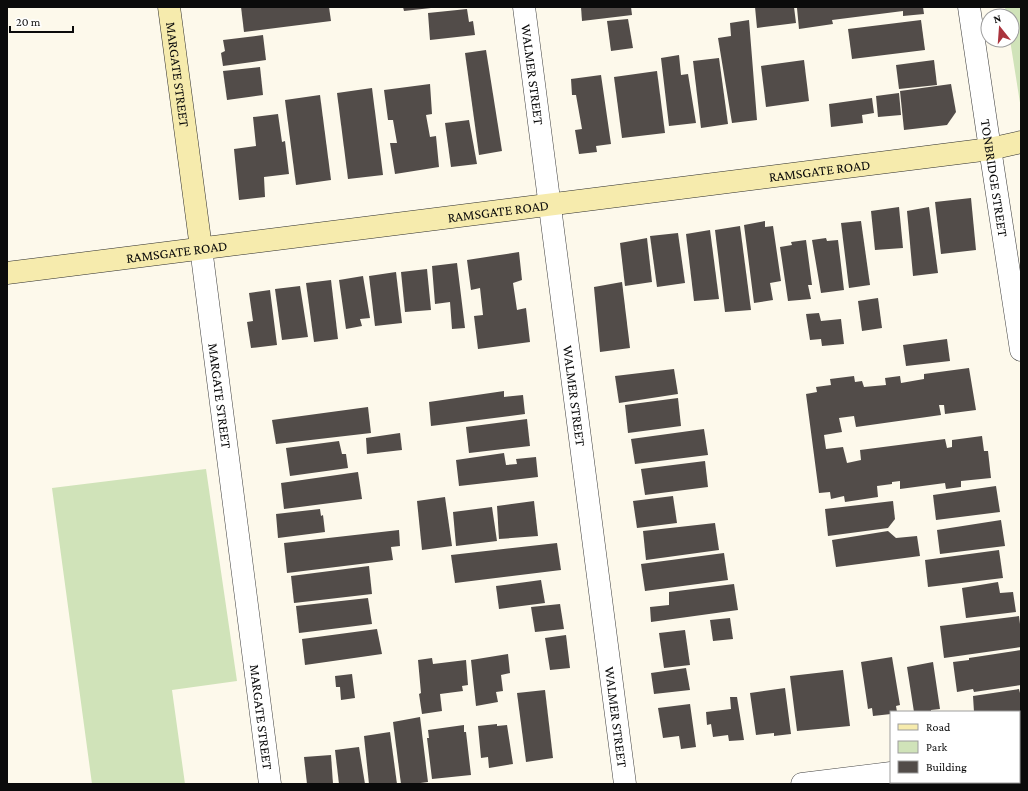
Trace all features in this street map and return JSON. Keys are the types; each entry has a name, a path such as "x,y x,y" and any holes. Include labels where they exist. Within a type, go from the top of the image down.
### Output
{"main road":[{"name":"MARGATE STREET","path":"169,7 201,248"},
{"name":"RAMSGATE ROAD","path":"7,273 990,149 1021,142"},
{"name":"RAMSGATE ROAD","path":"990,149 1021,150"}],"street":[{"name":"WALMER STREET","path":"524,7 624,784"},
{"name":"TONBRIDGE STREET","path":"969,7 1021,350"},
{"name":"MARGATE STREET","path":"201,248 270,784"},
{"path":"802,784 831,782 890,773"}],"green space":[{"path":"1021,7 1021,109 1011,48 1020,48 1020,8 1005,8"},
{"path":"206,469 237,681 172,690 185,784 92,784 52,488"}],"building":[{"path":"241,7 329,7 331,21 244,32"},
{"path":"403,7 431,7 431,8 404,11"},
{"path":"581,7 631,7 632,15 582,21"},
{"path":"755,7 794,7 796,23 757,28"},
{"path":"923,7 924,14 903,16 903,11 832,20 833,24 799,29 797,8"},
{"path":"467,9 469,22 473,21 475,35 430,40 428,13"},
{"path":"628,19 633,48 611,51 607,21"},
{"path":"749,20 757,120 732,123 718,38 731,36 730,23"},
{"path":"921,20 925,50 852,59 848,29"},
{"path":"263,35 266,60 223,66 221,53 225,51 223,40"},
{"path":"486,50 502,151 479,155 465,53"},
{"path":"679,55 681,75 688,74 696,123 669,126 661,58"},
{"path":"719,58 728,124 701,128 693,61"},
{"path":"804,60 809,101 766,107 761,66"},
{"path":"934,60 937,85 899,89 896,65"},
{"path":"260,67 263,95 227,100 223,71"},
{"path":"657,71 665,133 622,138 614,77"},
{"path":"601,75 611,144 596,146 597,152 579,154 575,130 582,129 576,95 572,95 571,79"},
{"path":"430,84 432,114 426,115 430,137 436,136 439,167 395,174 390,143 397,143 393,120 388,120 384,90"},
{"path":"951,84 956,112 947,125 904,130 900,91"},
{"path":"372,88 383,175 348,179 337,93"},
{"path":"899,93 901,115 878,117 876,96"},
{"path":"320,95 331,180 296,185 285,100"},
{"path":"872,98 874,113 862,115 863,123 831,127 829,104"},
{"path":"278,114 282,142 285,141 289,174 264,177 265,197 239,200 234,149 256,146 253,117"},
{"path":"469,120 477,164 451,167 445,123"},
{"path":"971,198 976,250 941,254 935,202"},
{"path":"899,207 903,248 875,250 871,211"},
{"path":"929,207 938,273 913,276 907,211"},
{"path":"765,221 765,227 773,226 781,281 770,283 773,300 754,303 744,225"},
{"path":"861,221 870,285 849,288 841,223"},
{"path":"740,226 751,310 725,312 715,230"},
{"path":"710,230 719,299 694,301 686,234"},
{"path":"678,233 685,283 657,287 650,236"},
{"path":"647,238 652,282 625,286 620,243"},
{"path":"826,238 827,241 838,240 844,290 821,293 812,240"},
{"path":"806,240 812,285 808,285 811,299 788,301 780,247 792,245 791,242"},
{"path":"519,252 522,280 513,283 517,310 526,308 530,342 478,349 474,316 483,315 480,288 471,290 467,260"},
{"path":"457,263 465,328 452,329 450,302 435,304 432,266"},
{"path":"427,269 431,310 405,312 401,272"},
{"path":"396,272 402,323 375,326 369,276"},
{"path":"363,276 370,318 360,319 362,326 346,329 339,280"},
{"path":"331,280 338,339 314,342 306,283"},
{"path":"622,282 630,348 600,352 594,287"},
{"path":"300,286 308,337 282,340 275,289"},
{"path":"270,290 277,345 251,348 247,322 253,321 249,293"},
{"path":"878,298 882,328 862,331 858,301"},
{"path":"819,313 821,321 841,319 844,344 822,346 821,339 810,340 806,314"},
{"path":"947,339 950,361 906,366 903,345"},
{"path":"969,368 976,410 945,414 944,405 939,405 941,415 856,427 854,416 839,418 842,432 824,435 826,449 843,447 847,463 861,460 860,450 945,439 947,448 952,447 952,440 982,436 984,451 988,451 991,478 961,481 961,487 946,489 945,483 900,489 900,481 892,482 892,484 877,486 878,497 845,502 844,496 831,499 830,492 819,493 806,394 817,392 816,387 831,385 830,379 854,376 855,382 862,381 864,387 886,385 885,378 900,376 901,383 924,379 924,374"},
{"path":"674,369 678,394 619,403 615,376"},
{"path":"504,391 504,397 523,395 525,414 431,426 429,402"},
{"path":"678,398 681,426 628,433 625,405"},
{"path":"368,407 371,433 276,444 272,420"},
{"path":"527,419 530,446 469,453 466,427"},
{"path":"704,429 708,455 635,464 631,439"},
{"path":"400,433 402,450 367,454 366,438"},
{"path":"339,441 342,454 346,454 348,468 290,476 286,448"},
{"path":"504,453 506,465 517,464 516,459 536,457 538,477 459,486 456,460"},
{"path":"705,461 708,487 645,495 641,469"},
{"path":"358,472 362,499 284,509 281,483"},
{"path":"996,486 1000,512 936,520 933,495"},
{"path":"673,496 677,523 637,528 633,501"},
{"path":"445,497 452,546 422,550 417,501"},
{"path":"534,501 538,536 499,539 497,506"},
{"path":"893,501 895,519 888,528 828,536 825,509"},
{"path":"492,507 497,541 456,546 453,512"},
{"path":"320,509 321,516 323,515 325,532 278,538 276,514"},
{"path":"1001,520 1005,546 940,554 937,530"},
{"path":"715,523 719,550 646,560 643,531"},
{"path":"399,530 400,546 391,547 393,560 287,573 284,543"},
{"path":"888,531 896,538 917,536 920,556 836,567 832,540"},
{"path":"557,543 561,570 455,583 451,555"},
{"path":"999,550 1003,578 928,587 925,560"},
{"path":"724,553 728,580 645,591 641,564"},
{"path":"369,566 372,594 294,603 291,576"},
{"path":"541,580 545,603 499,609 496,586"},
{"path":"998,582 1000,593 1013,592 1016,612 966,618 962,588"},
{"path":"734,584 738,610 651,622 650,607 669,605 669,592"},
{"path":"368,598 372,624 299,633 296,606"},
{"path":"560,604 564,629 535,632 531,607"},
{"path":"1019,616 1021,647 944,658 940,626"},
{"path":"730,618 733,639 713,641 710,620"},
{"path":"377,629 382,654 305,665 302,639"},
{"path":"685,630 690,665 664,668 659,633"},
{"path":"566,635 570,668 550,670 545,638"},
{"path":"1021,650 1021,685 974,692 973,689 957,692 953,662"},
{"path":"508,654 510,673 501,675 503,691 496,692 498,702 476,706 471,660"},
{"path":"892,657 900,705 896,706 897,711 890,711 890,714 873,716 872,708 868,709 861,662"},
{"path":"432,658 433,664 466,660 468,685 462,686 463,691 440,694 442,711 422,714 419,694 421,693 418,660"},
{"path":"933,662 940,709 931,711 914,711 907,667"},
{"path":"686,668 690,690 654,694 651,673"},
{"path":"843,670 850,726 797,731 790,676"},
{"path":"352,674 355,698 341,700 340,687 336,687 335,676"},
{"path":"785,688 791,734 774,736 774,733 756,735 750,693"},
{"path":"1019,689 1021,693 1021,715 1020,711 974,711 973,696"},
{"path":"545,690 553,758 526,762 517,693"},
{"path":"730,697 737,697 744,740 729,741 728,735 713,737 711,724 707,725 706,712 731,709"},
{"path":"690,704 696,747 681,749 679,736 663,738 658,708"},
{"path":"420,717 428,782 401,784 393,722"},
{"path":"497,724 497,726 507,725 513,764 489,768 488,757 481,758 478,726"},
{"path":"464,725 471,775 432,779 427,738 429,738 428,730"},
{"path":"390,732 397,784 369,784 364,736"},
{"path":"359,747 365,784 339,784 335,750"},
{"path":"331,755 333,784 307,784 304,757"}]}
